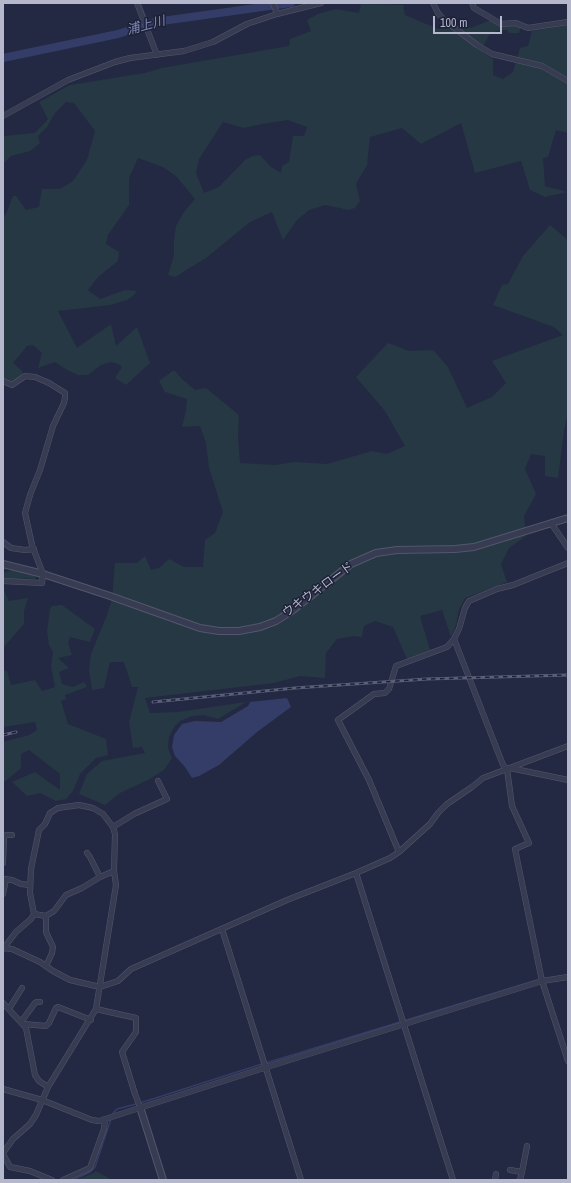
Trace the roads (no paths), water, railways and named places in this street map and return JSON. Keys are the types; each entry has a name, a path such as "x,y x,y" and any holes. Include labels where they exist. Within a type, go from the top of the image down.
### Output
{"street":[{"path":"137,3 157,55"},
{"path":"3,116 68,80 121,60 184,52 213,42 247,24 277,14 321,3"},
{"path":"433,3 438,13 444,20 476,45 492,54 542,66 568,81"},
{"path":"472,3 474,8 501,24 516,23 528,28 568,22"},
{"path":"273,5 277,14"},
{"path":"3,381 12,385 25,376 32,376 49,383 65,393 64,403 53,426 40,470 26,506 26,518 34,549 43,574 42,583 3,581"},
{"name":"ウキウキロード","path":"3,564 43,574 137,604 200,628 219,631 239,631 260,627 276,620 300,604 351,564 376,553 397,550 454,549 474,547 568,518"},
{"path":"551,523 568,548"},
{"path":"3,542 11,548 25,550 34,549"},
{"path":"399,852 369,780 338,720 374,694 386,693 389,689 396,666 414,658 447,647 454,639 465,608 469,602 496,589 513,585 568,564"},
{"path":"454,639 503,765 508,769 568,780"},
{"path":"52,1180 30,1171 10,1167 3,1153 13,1139 30,1124 36,1115 48,1087 91,1020 96,1009 100,988 116,885 114,871 116,845 115,834 113,827 103,814 86,806 68,806 54,810 39,830 31,869 30,899 34,914 3,948 22,953 70,980 100,988 118,981 131,969 287,900 390,858 399,852 430,824 447,804 483,778 568,746"},
{"path":"508,769 512,806 529,843 515,850 542,981 568,1061"},
{"path":"113,827 134,814 167,799 158,781"},
{"path":"3,863 4,837 6,835 12,835"},
{"path":"87,853 90,856 100,877"},
{"path":"34,914 46,916 54,911 66,895 114,871"},
{"path":"356,873 453,1180"},
{"path":"3,894 4,879 30,885"},
{"path":"46,916 46,932 53,947 46,966"},
{"path":"222,929 264,1067 301,1180"},
{"path":"3,1089 42,1100 95,1121 115,1115 139,1104 542,981 568,976"},
{"path":"9,1009 22,988"},
{"path":"22,1023 35,1003 40,1002"},
{"path":"3,1003 22,1023 27,1031 37,1078 48,1087"},
{"path":"22,1023 46,1026 49,1024 56,1008 58,1007 91,1020"},
{"path":"96,1009 136,1018 136,1032 122,1052 164,1180"},
{"path":"64,1180 90,1168 107,1118"},
{"path":"520,1180 527,1146"},
{"path":"510,1170 522,1172"}],"water":[{"path":"287,698 291,707 257,732 219,765 199,776 192,778 175,756 172,747 174,735 182,724 195,721 221,722 248,706 250,702"}],"waterway":[{"path":"140,3 148,23"},
{"name":"浦上川","path":"3,58 118,34 155,22 291,3"},
{"path":"266,1063 537,980"},
{"path":"140,1103 262,1064"},
{"path":"112,1115 117,1109 136,1104"},
{"path":"73,1180 90,1172 95,1167 111,1119"}],"railway":[{"path":"153,702 295,688 427,679 568,675"},
{"path":"3,735 16,732"}]}
